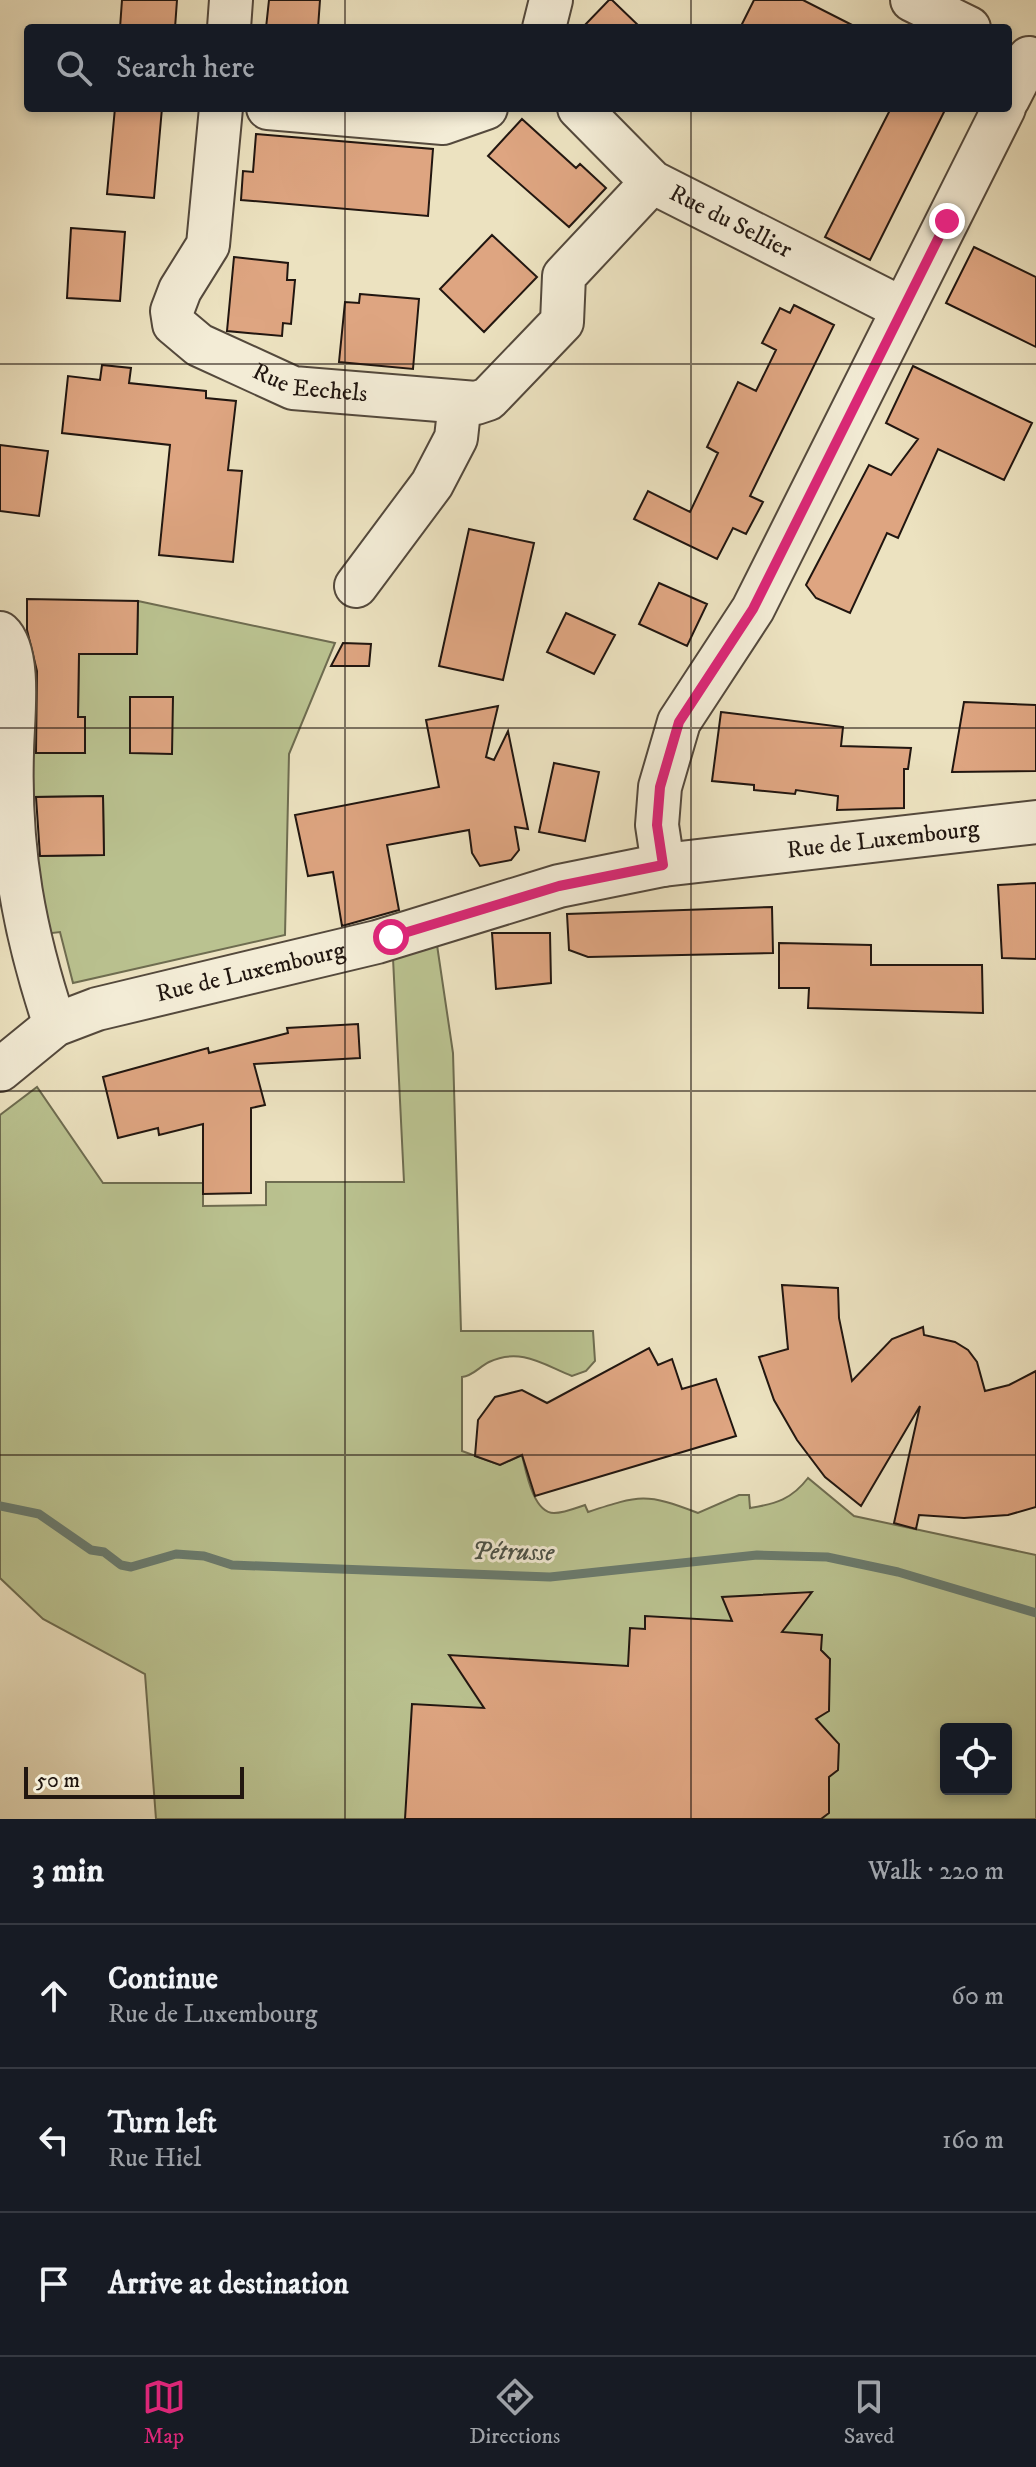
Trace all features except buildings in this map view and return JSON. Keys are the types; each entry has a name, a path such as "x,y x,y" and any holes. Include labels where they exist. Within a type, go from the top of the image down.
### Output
{"street":[{"path":"229,24 231,0"},
{"path":"545,24 551,0"},
{"path":"912,0 961,24"},
{"path":"1012,88 1024,56"},
{"name":"Rue Eechels","path":"221,112 208,245 180,290 172,311 174,324 199,345 293,388 460,402 488,399 562,322 564,276 652,182"},
{"path":"315,112 443,123 475,112"},
{"name":"Rue du Sellier","path":"583,112 652,182 903,309"},
{"path":"663,865 657,825 660,787 679,722 753,609 1002,112"},
{"path":"356,586 432,484 456,438 460,402"},
{"path":"0,633 14,666 10,823 16,872 55,1025"},
{"name":"Rue de Luxembourg","path":"0,1070 55,1025 97,1009 377,942 559,886 663,865 1036,822"}],"green space":[{"path":"138,601 335,643 289,754 285,935 73,983 60,932 44,934 27,856 104,855 103,796 26,797 25,753 85,753 78,717 79,654 137,654"},
{"path":"437,945 453,1053 461,1331 593,1331 595,1361 586,1371 572,1376 532,1359 512,1356 489,1362 462,1377 462,1451 500,1465 522,1455 536,1499 547,1511 554,1513 585,1505 588,1512 620,1502 654,1499 698,1513 739,1495 749,1495 750,1508 783,1499 808,1478 854,1516 1036,1555 1036,1819 156,1819 145,1674 43,1619 0,1578 0,1115 37,1087 103,1183 203,1183 203,1206 266,1205 266,1182 404,1182 393,958"}],"waterway":[{"name":"Pétrusse","path":"0,1506 39,1514 91,1550 104,1552 121,1565 131,1567 176,1554 204,1556 232,1565 550,1577 757,1555 827,1557 898,1572 1036,1613"}],"route":[{"path":"391,937 559,886 663,865 657,825 660,787 679,722 710,670 753,609 947,221"}]}
